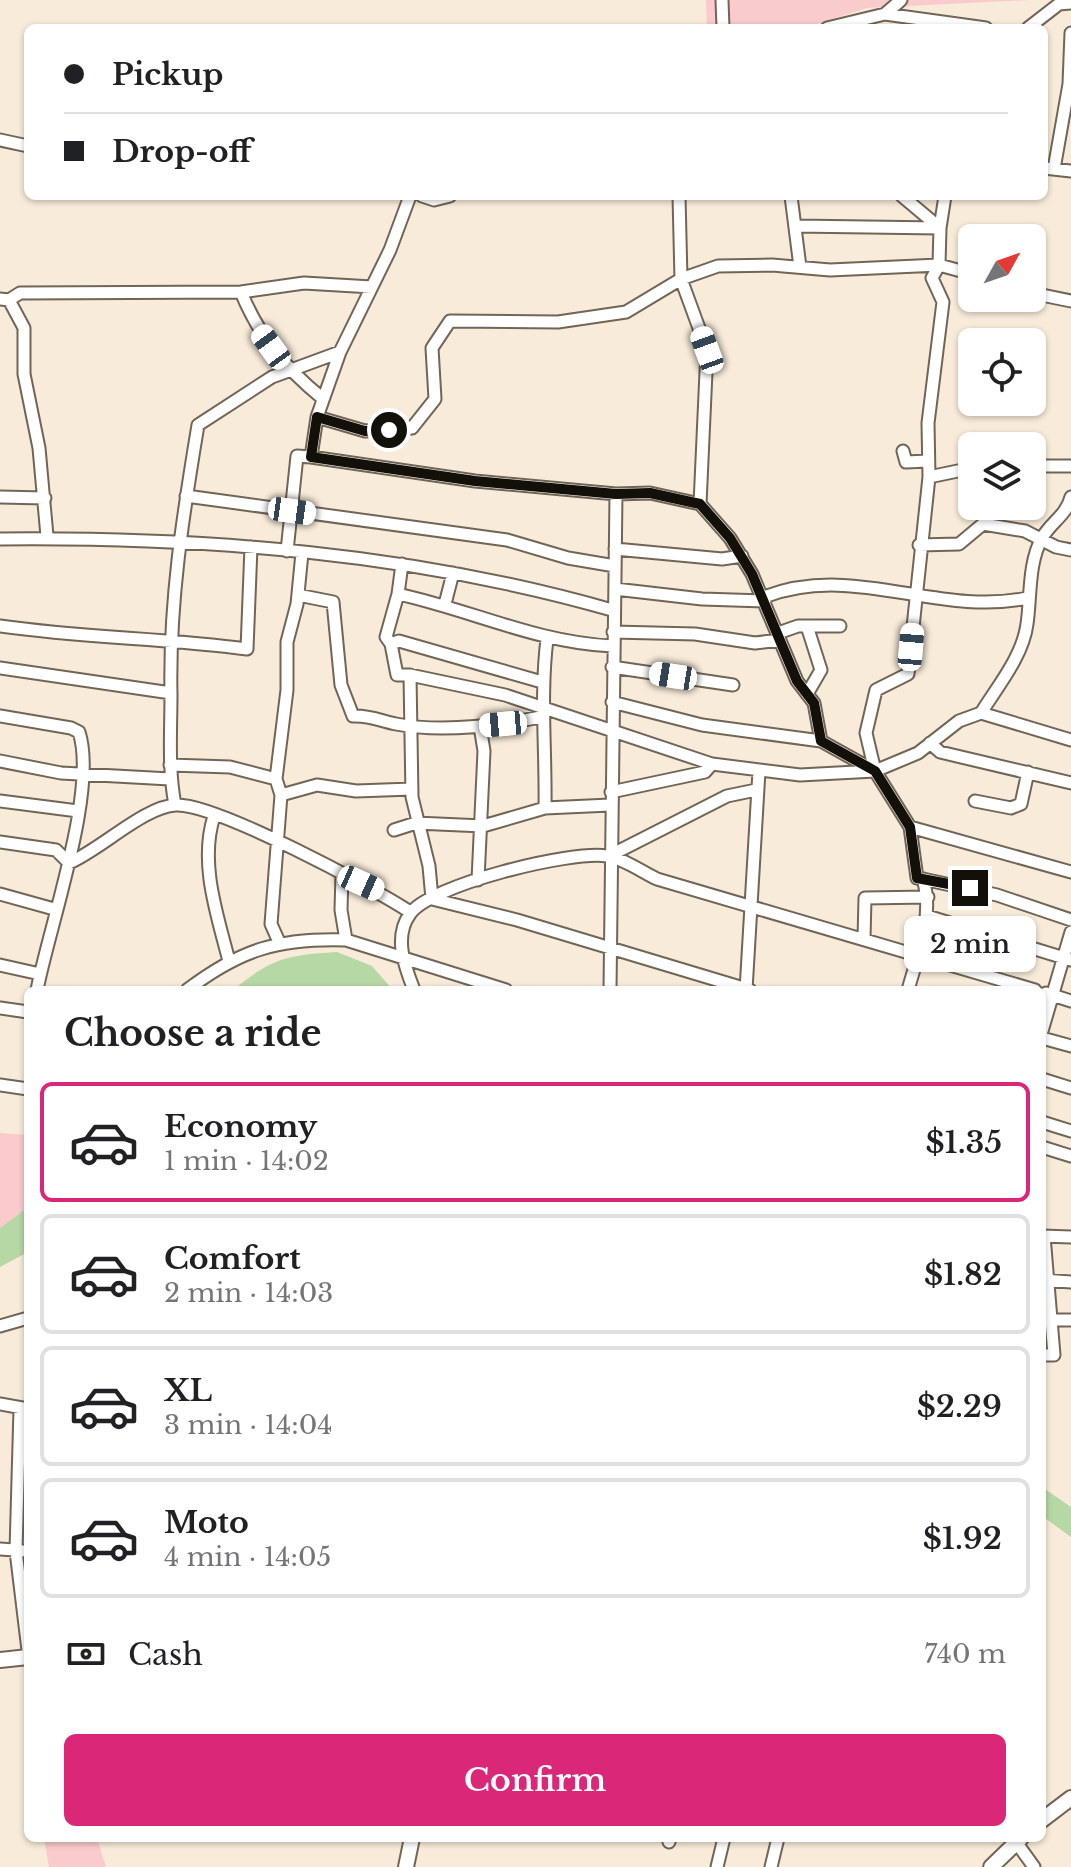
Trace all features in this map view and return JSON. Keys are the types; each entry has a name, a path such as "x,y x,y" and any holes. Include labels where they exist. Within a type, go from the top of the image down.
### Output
{"main road":[{"path":"0,1660 24,1657"},
{"path":"1046,1817 1071,1798"},
{"path":"406,1867 411,1842"},
{"path":"991,1867 1014,1842"}],"street":[{"path":"722,0 723,24"},
{"path":"885,14 901,0"},
{"path":"1033,24 1059,4 1071,3"},
{"path":"844,24 885,14 957,24"},
{"path":"1071,33 1069,84 1049,169 1071,171"},
{"path":"0,140 24,145"},
{"path":"311,457 322,398 408,200"},
{"path":"679,200 681,279 707,350 700,504"},
{"path":"792,200 800,267"},
{"path":"907,200 940,228"},
{"path":"944,200 939,265 932,278 943,302 928,423 929,477 919,545 908,674 876,690 866,733 875,771 910,827 917,878 997,895 1071,920"},
{"path":"795,226 940,228"},
{"path":"317,417 365,431 412,428 435,399 432,348 450,321 558,322 626,312 681,279 718,266 830,270 939,265 958,270"},
{"path":"47,536 39,448 24,374 24,328 5,300 20,293 241,292 304,283 372,287"},
{"path":"241,292 254,322 289,371 322,398"},
{"path":"1046,296 1071,301"},
{"path":"175,805 170,779 169,640 178,541 198,425 272,377 340,352"},
{"path":"903,451 906,462 928,461"},
{"path":"287,551 297,456 475,481 616,494 650,493 700,504 742,556 764,599 797,681 814,703 821,741"},
{"path":"1046,466 1071,466"},
{"path":"929,477 958,471"},
{"path":"610,986 609,856 616,494"},
{"path":"186,496 507,540 568,558 615,566"},
{"path":"0,497 45,498"},
{"path":"981,713 1019,651 1027,625 1027,598 1042,538 1068,508 1071,497"},
{"path":"919,545 959,544 983,524 1025,531 1071,550"},
{"path":"0,539 47,536 72,541 125,537 402,564 612,610"},
{"path":"0,626 60,635 169,640 247,649 251,547"},
{"path":"615,549 722,559 742,556"},
{"path":"279,942 271,924 281,795 276,779 287,690 287,642 298,595 302,553"},
{"path":"402,564 398,594 386,637 391,644 397,675 465,685 541,712 712,764 800,775 875,771 918,753 959,721 981,713 1071,740"},
{"path":"445,604 453,573"},
{"path":"615,589 764,599 787,588 820,583 863,584 985,603 1027,598"},
{"path":"398,594 445,604 547,639 612,646"},
{"path":"298,595 333,602 341,685 353,716 373,715 395,724 480,726 541,712"},
{"path":"613,632 695,634 755,643 807,626 840,626"},
{"path":"807,626 821,670 807,694"},
{"path":"545,808 546,747 541,712 547,639"},
{"path":"391,644 399,641 542,682"},
{"path":"612,667 733,685"},
{"path":"0,668 171,693"},
{"path":"410,675 412,789 416,823 429,866 432,899"},
{"path":"612,702 702,725 821,741 875,771"},
{"path":"0,716 79,732 82,743 78,811 69,863 54,909 38,986"},
{"path":"478,880 483,826 484,751 480,726"},
{"path":"930,743 940,752 1071,783"},
{"path":"0,761 61,773 170,779"},
{"path":"611,792 705,772 712,764"},
{"path":"170,765 230,767 276,779"},
{"path":"747,986 759,771"},
{"path":"975,801 1011,808 1021,804 1028,772"},
{"path":"281,795 317,785 367,791 412,789"},
{"path":"412,986 401,959 404,926 410,912 432,899 478,880 565,857 609,856 727,796 756,790"},
{"path":"0,801 78,811"},
{"path":"69,863 93,853 147,815 175,805 214,816 277,842 380,892 410,912"},
{"path":"394,830 416,823 483,826 545,808 610,805"},
{"path":"214,816 208,835 212,894 229,961"},
{"path":"910,827 1071,872"},
{"path":"0,842 56,850 69,863"},
{"path":"609,856 657,879 1021,986"},
{"path":"342,874 341,910 346,940"},
{"path":"909,986 927,916 928,897 923,879"},
{"path":"0,894 54,909"},
{"path":"864,939 865,898 928,897"},
{"path":"432,899 734,986"},
{"path":"927,916 1067,959"},
{"path":"1071,932 1067,959 1048,993 1071,1001"},
{"path":"193,986 229,961 279,942 346,940 492,986"},
{"path":"0,965 40,974"},
{"path":"0,1008 24,1011"},
{"path":"1046,1039 1071,1046"},
{"path":"1046,1080 1071,1088"},
{"path":"0,1085 24,1088"},
{"path":"1046,1123 1071,1131"},
{"path":"1046,1148 1071,1156"},
{"path":"1046,1236 1071,1237"},
{"path":"1046,1280 1071,1282"},
{"path":"0,1326 24,1319"},
{"path":"1046,1355 1054,1355 1046,1320 1071,1320"},
{"path":"0,1404 24,1409 24,1584"},
{"path":"0,1549 22,1551"},
{"path":"717,1867 723,1842"},
{"path":"771,1867 777,1842"},
{"path":"1019,1842 1034,1867"}],"shaded area":[{"path":"706,0 1030,0 867,8 817,24 707,24"},
{"path":"337,952 372,966 390,986 238,986 270,965 305,955"},
{"path":"0,1133 24,1135 24,1210 0,1228"},
{"path":"24,1210 24,1254 0,1267 0,1228"},
{"path":"1046,1490 1071,1507 1071,1537 1046,1519"},
{"path":"45,1842 98,1842 106,1867 49,1867"}],"route":[{"path":"389,430 365,431 317,417 311,457 475,481 616,494 650,493 700,504 730,538 764,597 797,681 814,703 821,741 875,771 910,827 917,878 970,888"}]}
